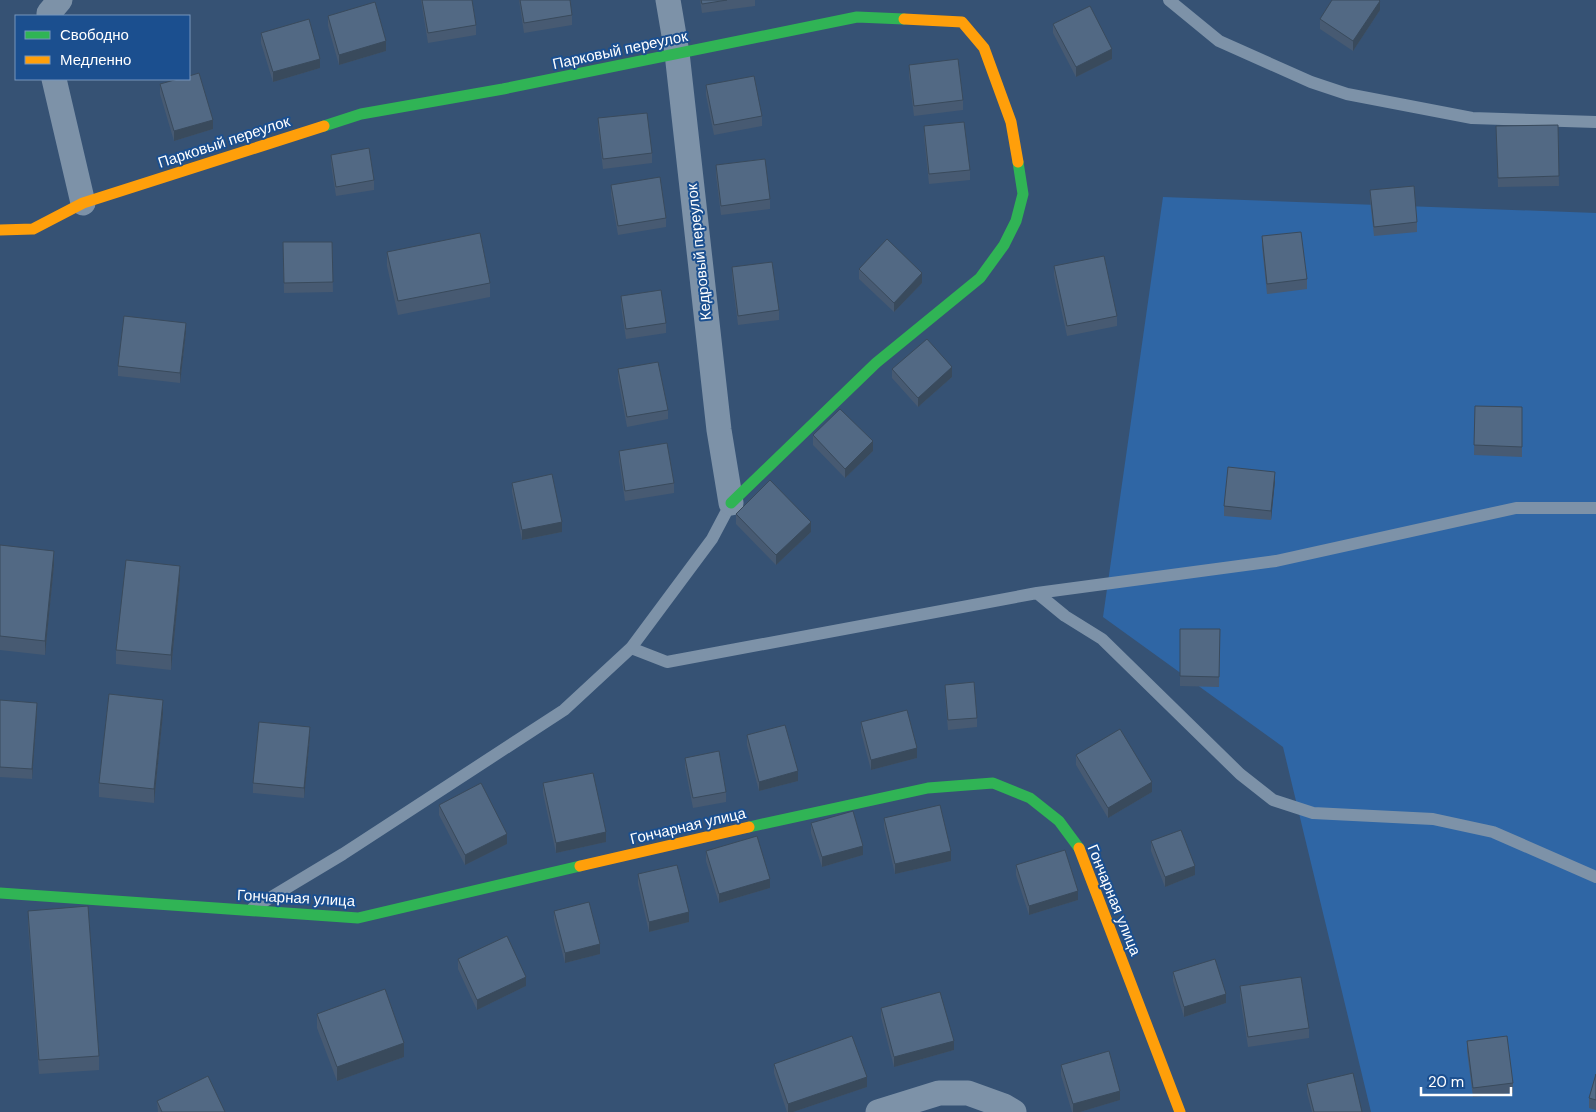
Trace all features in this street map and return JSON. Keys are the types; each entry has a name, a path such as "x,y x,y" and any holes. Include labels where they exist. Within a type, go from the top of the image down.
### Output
{"street":[{"path":"49,15 60,0"},
{"name":"Кедровый переулок","path":"668,0 677,53 719,430 731,503"},
{"name":"Парковый переулок","path":"0,230 33,229 83,203 361,114 504,89 857,17 962,22 984,48 1011,122 1023,194 1016,222 1004,245 980,278 876,363 731,503"},
{"path":"54,80 83,203"},
{"name":"Гончарная улица","path":"0,894 358,918 659,847 928,788 993,783 1030,798 1059,821 1081,851 1180,1112"},
{"path":"878,1112 939,1093 968,1093 1004,1106 1014,1112"}],"lane":[{"path":"1169,0 1218,41 1311,82 1347,94 1472,118 1596,122"},
{"path":"249,910 342,854 564,710 631,648 712,539 731,503"},
{"path":"631,648 667,662 1037,593 1276,561 1516,508 1596,508"},
{"path":"1037,593 1065,616 1102,639 1240,774 1273,800 1313,813 1433,819 1494,832 1596,877"}],"shaded area":[{"path":"1163,197 1596,213 1596,1112 1371,1112 1283,747 1103,617"}],"building":[{"path":"422,0 472,0 476,25 428,33"},
{"path":"520,0 570,0 572,15 524,23"},
{"path":"701,0 727,0 702,4"},
{"path":"1332,0 1380,1 1353,41 1320,19"},
{"path":"375,2 386,41 339,55 328,16"},
{"path":"1090,6 1112,49 1076,67 1053,24"},
{"path":"309,19 320,59 273,72 261,33"},
{"path":"958,59 963,100 914,106 909,65"},
{"path":"199,73 213,120 174,131 160,84 174,80 190,80 190,76"},
{"path":"754,76 762,116 714,125 706,85"},
{"path":"647,113 652,153 603,159 598,118"},
{"path":"964,122 970,170 929,174 924,126"},
{"path":"1558,125 1559,176 1498,178 1496,126"},
{"path":"369,148 374,180 336,187 331,155"},
{"path":"765,159 770,199 721,206 716,165"},
{"path":"660,177 666,218 618,226 611,185"},
{"path":"1414,186 1417,222 1374,227 1370,190"},
{"path":"1301,232 1307,279 1267,284 1262,236"},
{"path":"480,233 490,283 398,301 387,252"},
{"path":"887,239 922,273 894,303 859,269"},
{"path":"283,242 332,242 333,282 284,283"},
{"path":"1104,256 1117,316 1067,326 1054,266"},
{"path":"772,262 779,310 738,316 732,267"},
{"path":"661,290 666,323 626,329 621,296"},
{"path":"124,316 186,323 180,373 118,366"},
{"path":"927,339 952,367 918,398 892,369"},
{"path":"658,362 668,410 627,417 618,369"},
{"path":"1475,406 1522,407 1522,447 1474,445"},
{"path":"840,409 873,441 845,469 813,435"},
{"path":"667,443 674,483 625,491 619,451"},
{"path":"1228,467 1275,472 1271,511 1224,506"},
{"path":"552,474 562,522 522,530 512,483"},
{"path":"770,480 811,522 776,555 736,514"},
{"path":"0,545 54,551 45,641 0,636"},
{"path":"126,560 180,566 171,655 116,650"},
{"path":"1180,629 1220,629 1219,677 1180,676"},
{"path":"974,682 977,718 948,720 945,685"},
{"path":"109,694 163,700 154,789 99,783"},
{"path":"0,700 37,703 32,769 0,767"},
{"path":"907,710 917,748 871,760 861,722"},
{"path":"259,722 310,727 304,788 253,783"},
{"path":"785,725 798,771 759,782 747,735"},
{"path":"1120,729 1152,782 1108,808 1076,755"},
{"path":"719,751 726,792 693,798 685,758"},
{"path":"593,773 606,832 556,843 543,783"},
{"path":"481,783 507,834 465,855 439,805"},
{"path":"940,805 951,851 895,864 884,818"},
{"path":"853,811 863,846 822,857 811,823"},
{"path":"1181,830 1195,866 1165,877 1151,841"},
{"path":"757,836 770,879 719,894 706,851"},
{"path":"1065,850 1078,891 1029,906 1016,865"},
{"path":"677,865 689,912 649,922 638,874"},
{"path":"589,902 600,944 565,953 554,911"},
{"path":"88,906 99,1056 39,1060 28,911"},
{"path":"507,936 526,977 477,1000 458,959"},
{"path":"1215,959 1226,994 1184,1007 1173,972"},
{"path":"1301,977 1309,1028 1248,1037 1240,986"},
{"path":"385,989 404,1043 337,1067 317,1014"},
{"path":"940,992 954,1041 894,1057 881,1008"},
{"path":"852,1036 867,1077 788,1104 774,1064"},
{"path":"1507,1036 1513,1083 1473,1088 1467,1041"},
{"path":"1109,1051 1120,1091 1073,1104 1061,1065"},
{"path":"1353,1073 1362,1112 1314,1112 1307,1084"},
{"path":"1596,1074 1596,1100 1589,1098"},
{"path":"208,1076 225,1112 162,1112 157,1101"}],"traffic: fast":[{"path":"324,126 361,114 503,89 857,17 904,19"},
{"path":"731,503 876,363 980,278 1004,245 1016,221 1023,194 1018,162"},
{"path":"749,827 928,788 993,783 1030,798 1059,821 1079,848"},
{"path":"0,893 358,918 580,866"}],"traffic: slow":[{"path":"904,19 962,22 984,48 1011,122 1018,162"},
{"path":"0,230 33,229 83,203 324,126"},
{"path":"580,866 749,827"},
{"path":"1079,848 1180,1112"}]}
